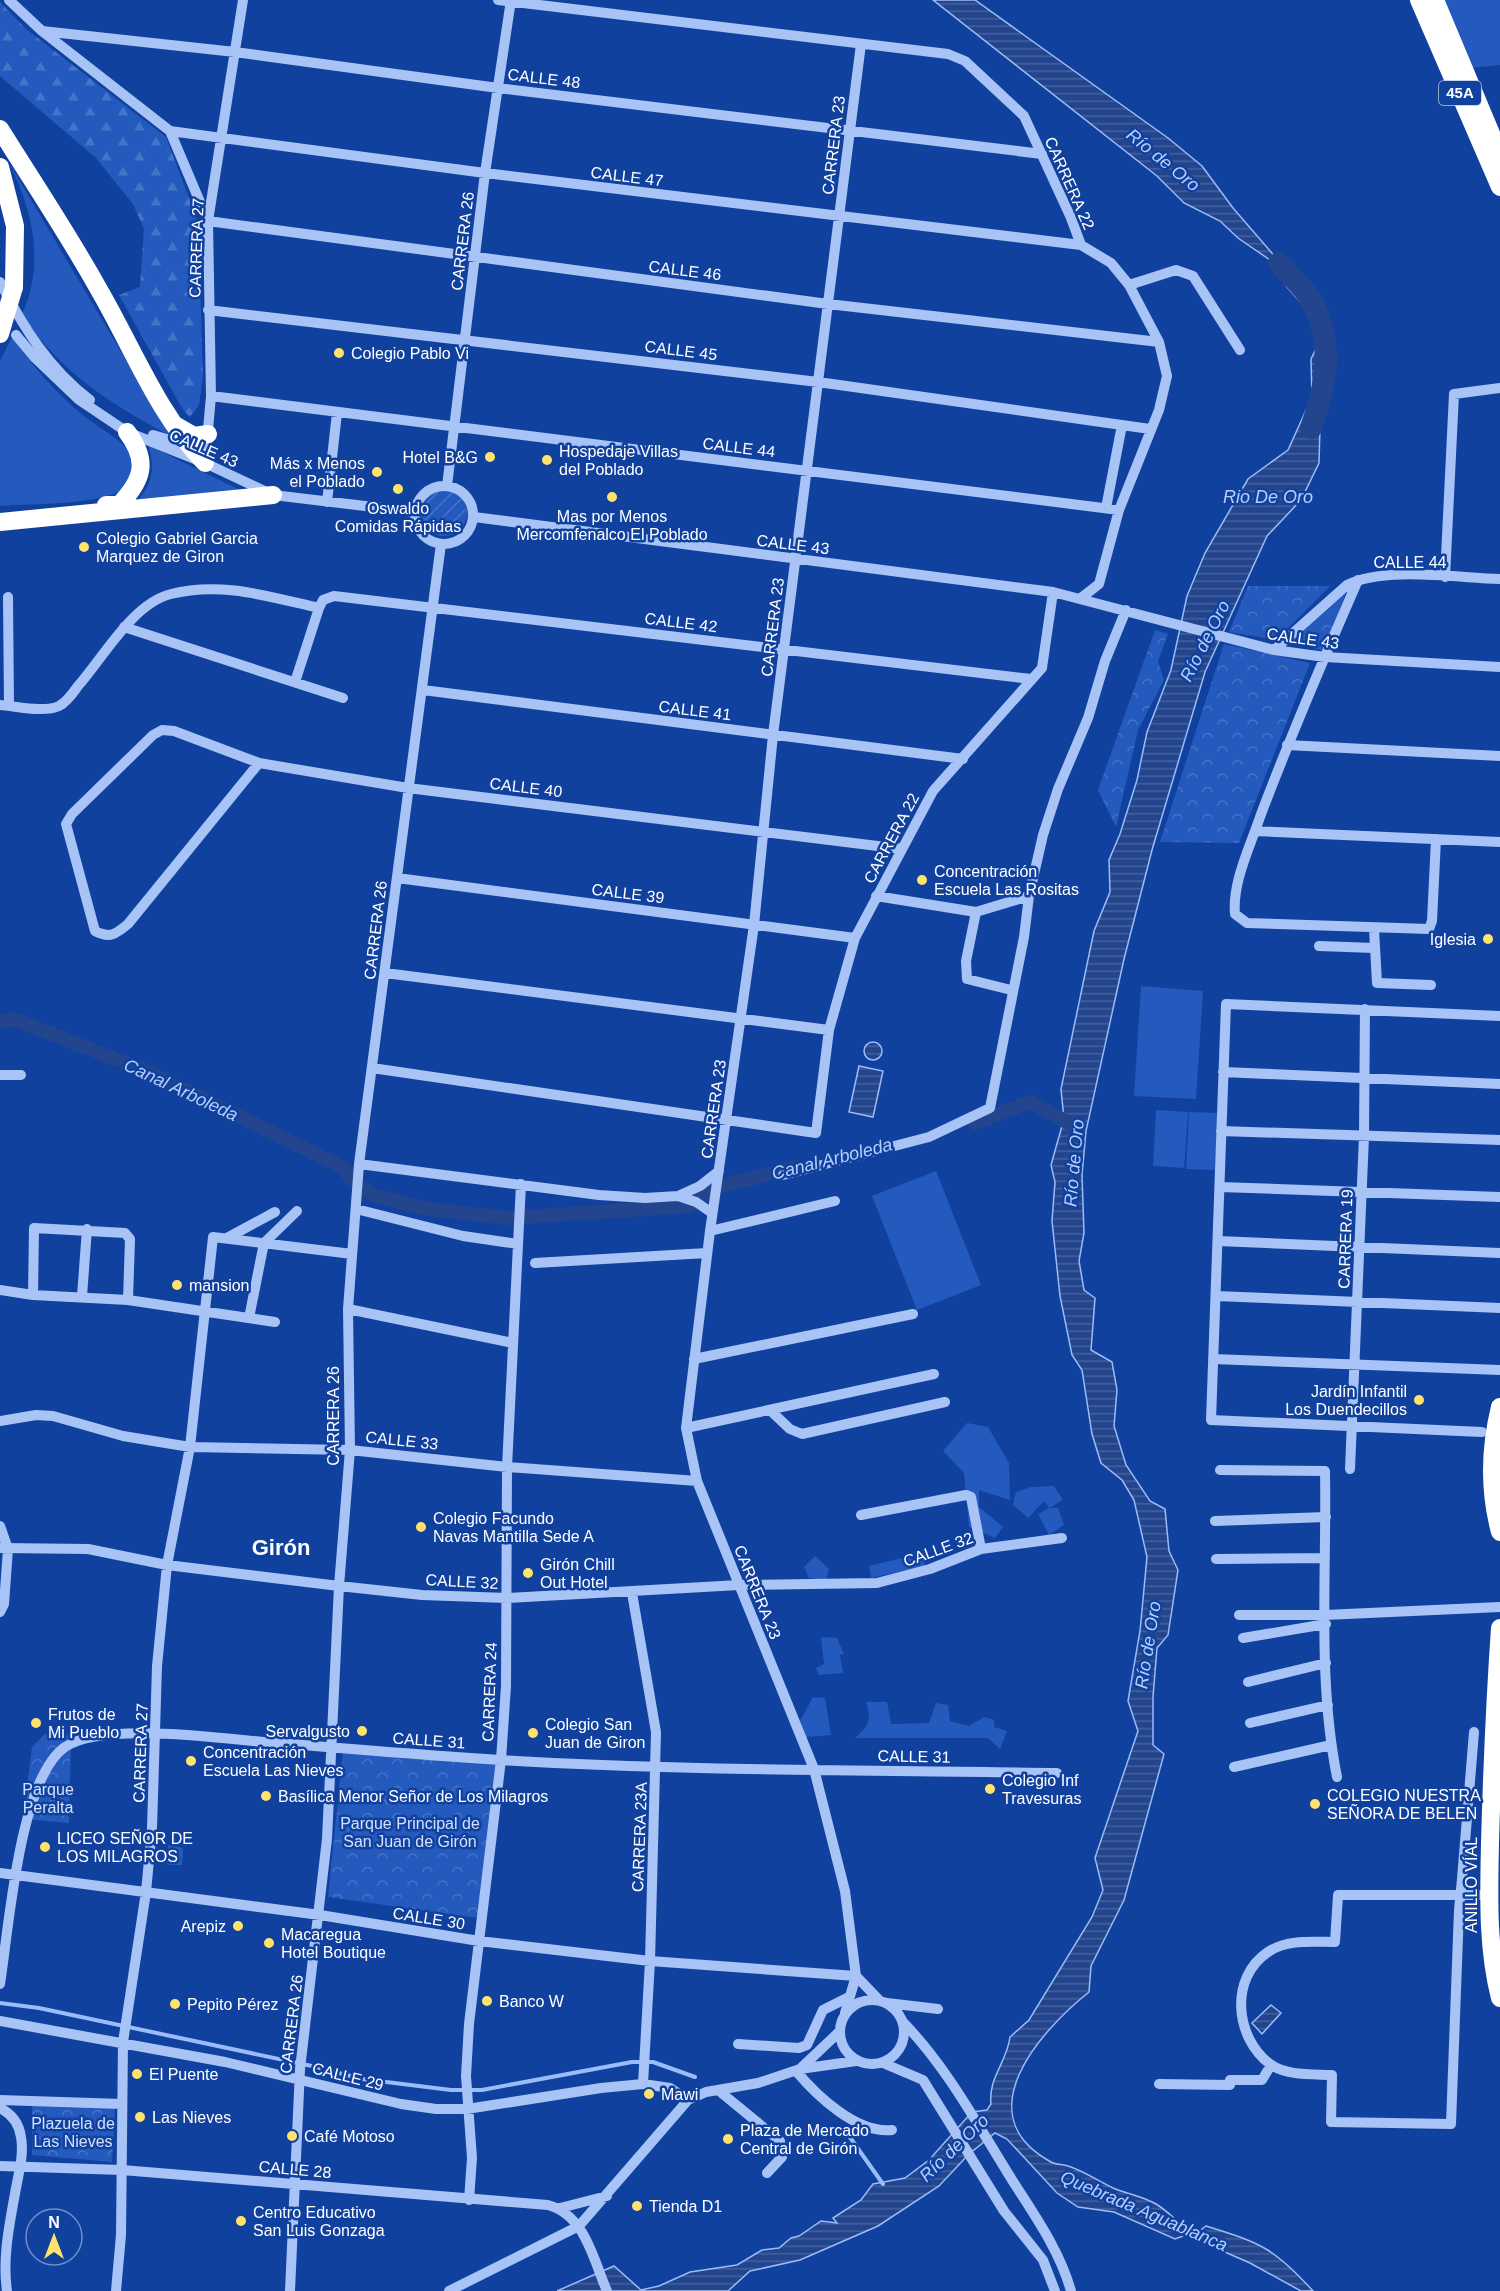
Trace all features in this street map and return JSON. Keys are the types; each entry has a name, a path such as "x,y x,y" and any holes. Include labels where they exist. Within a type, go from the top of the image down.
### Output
{"highway":[{"name":"45A","path":"1419,0 1500,187"},
{"name":"45A","path":"1435,0 1500,155"},
{"path":"0,129 98,287 175,425 188,446 205,463"},
{"path":"0,167 15,226 7,284 8,334"},
{"path":"175,425 194,436 208,434"},
{"path":"0,515 31,508 75,504 119,505 132,491 140,477 141,461 137,445 127,432"},
{"path":"0,522 273,495"},
{"path":"1494,1425 1500,1532"},
{"name":"ANILLO VÍAL","path":"1500,1628 1492,1742 1489,1895 1491,1945 1500,1998"}],"street":[{"path":"9,0 42,31 170,131 208,221"},
{"name":"CARRERA 27","path":"205,463 211,396 208,221 243,0"},
{"path":"498,0 861,44"},
{"name":"CARRERA 26","path":"447,486 485,173 511,1"},
{"name":"CALLE 48","path":"42,31 234,52 498,88 1042,154"},
{"name":"CARRERA 22","path":"861,44 948,54 965,61 1024,116 1081,245 1111,263 1129,285 1159,342 1167,376 1159,410 1119,510 1099,584"},
{"name":"CARRERA 23","path":"845,2013 856,1976 845,1891 814,1769 697,1481 686,1428 712,1213 754,925 773,735 861,44"},
{"name":"CALLE 47","path":"170,131 485,173 1081,245"},
{"name":"CALLE 46","path":"208,221 828,304 1159,342"},
{"path":"1129,285 1176,270 1193,276 1240,350"},
{"name":"CALLE 43","path":"7,284 21,323 40,350 87,397 143,432 188,446 203,440 208,434"},
{"name":"CALLE 45","path":"208,310 818,382 1150,429"},
{"name":"CALLE 43","path":"8,334 78,399 127,432 205,463 273,495 415,512"},
{"path":"1445,577 1454,394 1500,388"},
{"name":"CALLE 44","path":"211,396 1119,510"},
{"path":"327,502 337,413"},
{"path":"1106,508 1122,424"},
{"path":"447,486 467,496 474,518 463,537 441,544 421,534 415,512 425,492 447,486"},
{"name":"CALLE 43","path":"474,518 1053,592 1274,650 1325,657 1500,667"},
{"name":"CARRERA 26","path":"290,2291 293,2184 300,2074 327,1839 339,1586 350,1450 348,1309 359,1164 441,544"},
{"name":"CALLE 44","path":"1274,650 1347,585 1358,579 1388,574 1500,579"},
{"path":"1358,579 1287,746 1233,899 1235,914 1247,923 1429,929 1432,921 1436,839"},
{"path":"1082,598 1099,584 1108,605"},
{"path":"8,597 4,705 49,708 59,706 95,666 124,627 147,607 168,594 196,589 234,589 319,608 295,682"},
{"name":"CARRERA 22","path":"727,1119 816,1133 829,1030 855,939 933,791 1042,668 1053,592"},
{"name":"CALLE 42","path":"319,608 328,597 434,607 1031,679"},
{"path":"783,1175 918,1141 990,1108 1011,990 1024,937 1029,896 1051,812 1088,718 1105,661 1126,610"},
{"path":"124,627 343,698"},
{"name":"CALLE 41","path":"423,690 963,759"},
{"name":"CALLE 40","path":"259,763 128,924 115,935 104,936 95,931 66,824 72,814 153,735 162,730 174,731 259,763 408,788 902,849"},
{"path":"1287,746 1500,756"},
{"path":"1256,831 1500,842"},
{"name":"CALLE 39","path":"397,878 855,939"},
{"path":"876,896 976,912 1029,896"},
{"path":"976,912 966,961 966,979 1011,990"},
{"path":"1374,928 1377,983 1431,985"},
{"path":"1318,946 1374,948"},
{"path":"385,973 829,1030"},
{"path":"1494,1425 1351,1426 1211,1420 1226,1004 1500,1016"},
{"name":"CARRERA 19","path":"1350,1469 1364,1136 1365,1010"},
{"path":"372,1068 727,1119"},
{"path":"1223,1072 1500,1084"},
{"path":"0,1075 21,1075"},
{"path":"1221,1131 1500,1140"},
{"path":"359,1164 521,1187 625,1197 678,1196 696,1202 712,1213"},
{"path":"678,1196 700,1186 719,1171"},
{"name":"CARRERA 24","path":"469,2200 472,2158 466,2076 479,1941 501,1760 507,1598 507,1467 521,1187"},
{"path":"1220,1187 1500,1197"},
{"path":"710,1231 835,1201"},
{"path":"356,1209 463,1236 518,1243"},
{"path":"249,1318 264,1243 297,1211"},
{"path":"227,1238 275,1212"},
{"path":"33,1295 34,1228 87,1229 125,1233 130,1239 128,1300"},
{"path":"82,1296 87,1229"},
{"name":"CARRERA 27","path":"116,2291 122,2170 124,2038 146,1892 156,1733 157,1666 167,1565 190,1447 213,1237 227,1238"},
{"path":"227,1238 352,1254"},
{"path":"1218,1241 1500,1252"},
{"path":"535,1263 707,1253"},
{"path":"0,1290 33,1295 128,1300 275,1322"},
{"path":"1216,1296 1500,1308"},
{"path":"348,1309 513,1343"},
{"path":"694,1359 913,1314"},
{"path":"1213,1359 1500,1370"},
{"path":"686,1428 934,1374"},
{"path":"770,1410 790,1429 802,1434 945,1402"},
{"name":"CALLE 33","path":"0,1421 36,1415 53,1416 123,1436 190,1447 350,1450 507,1467 697,1481"},
{"path":"1220,1470 1325,1471 1326,1663 1331,1745 1337,1777"},
{"path":"861,1515 966,1495 971,1497 981,1549"},
{"path":"1215,1521 1326,1518"},
{"path":"0,1526 4,1548 4,1605 0,1612"},
{"name":"CALLE 32","path":"4,1548 88,1549 167,1565 339,1586 422,1594 507,1598 632,1593 739,1585 877,1583 930,1569 981,1549 1062,1538"},
{"path":"1216,1559 1325,1558"},
{"name":"CARRERA 23A","path":"632,1593 651,1690 656,1732 650,1961 643,2084"},
{"path":"1239,1615 1325,1619 1500,1607"},
{"path":"1243,1638 1325,1619"},
{"path":"1248,1682 1326,1663"},
{"path":"1250,1723 1328,1705"},
{"path":"1474,1732 1460,1895 1451,2124 1331,2122 1332,2075 1304,2074 1271,2065 1254,2049 1243,2025 1242,1994 1248,1977 1267,1953 1285,1945 1335,1942 1338,1895 1460,1895 1489,1895"},
{"name":"CALLE 31","path":"17,1875 29,1810 36,1786 45,1768 56,1754 81,1740 156,1733 501,1760 1057,1773"},
{"path":"1234,1767 1331,1745"},
{"name":"CALLE 30","path":"0,1873 320,1915 479,1941 650,1961 856,1976"},
{"path":"0,1984 17,1875"},
{"path":"856,1976 928,2048 1057,2252 1071,2291"},
{"path":"738,2044 799,2048 807,2045 823,2010 849,1997"},
{"path":"798,2070 839,2032 845,2013 864,2000 938,2009"},
{"name":"CALLE 29","path":"0,2021 124,2038 300,2074 400,2104 436,2109 467,2109 601,2088 643,2084 670,2088 688,2100"},
{"path":"449,2291 579,2226 688,2100 718,2090 758,2083 798,2070 856,2061 869,2064 883,2062 895,2055 903,2042 902,2021"},
{"path":"839,2032 845,2052 856,2061"},
{"path":"883,2062 919,2077 929,2090 1004,2211 1043,2260 1055,2291"},
{"path":"1159,2084 1230,2085 1230,2080 1262,2080 1271,2065"},
{"path":"798,2070 814,2092 838,2111 874,2129 892,2130"},
{"path":"718,2090 780,2141 782,2157 767,2173"},
{"path":"0,2100 122,2104"},
{"path":"0,2108 15,2119 19,2130 20,2166 4,2234 2,2277 7,2291"},
{"name":"CALLE 28","path":"0,2166 122,2170 548,2205 560,2208"},
{"path":"560,2208 607,2196"},
{"path":"560,2208 571,2215 579,2226 607,2291"}],"green space":[{"path":"1443,0 1500,0 1500,65 1470,68"},
{"path":"0,2 26,29 166,137 198,222 203,377 199,405 190,417 183,410 119,295 140,287 144,229 133,204 96,158 0,76"},
{"path":"8,161 171,436 128,412 88,385 52,353 22,314 33,275 33,236 24,198"},
{"path":"12,337 36,369 63,398 135,457 127,489 81,501 0,506 0,361"},
{"path":"148,445 244,492 135,503 141,497 151,476 152,461"},
{"path":"444,490 460,497 467,513 460,529 444,536 428,529 421,513 428,497"},
{"path":"1248,586 1330,586 1276,640 1229,632"},
{"path":"1346,593 1323,651 1288,640"},
{"path":"1155,630 1168,634 1158,661 1164,680 1138,730 1116,827 1098,790"},
{"path":"1224,644 1310,663 1239,843 1160,842"},
{"path":"1141,986 1203,991 1196,1099 1134,1096"},
{"path":"1156,1110 1188,1112 1184,1168 1153,1166"},
{"path":"1189,1112 1218,1113 1215,1170 1186,1169"},
{"path":"936,1171 981,1285 917,1310 872,1196"},
{"path":"967,1423 988,1427 1009,1463 1010,1500 979,1490 979,1507 1003,1527 995,1538 969,1527 964,1473 943,1451"},
{"path":"1054,1486 1063,1500 1049,1508 1044,1501 1028,1518 1013,1505 1016,1492 1031,1487"},
{"path":"1049,1508 1058,1508 1064,1525 1049,1535 1038,1514"},
{"path":"923,1553 925,1566 871,1578 869,1566"},
{"path":"815,1556 829,1569 826,1580 809,1578 804,1567"},
{"path":"821,1637 837,1638 844,1654 840,1655 843,1673 819,1675 816,1668 824,1664"},
{"path":"813,1697 825,1698 831,1735 806,1737 800,1721"},
{"path":"866,1702 887,1702 891,1724 929,1723 936,1703 948,1705 950,1721 969,1726 984,1717 994,1720 994,1727 1007,1731 1000,1749 988,1738 855,1738 868,1722"},
{"name":"Parque Peralta","path":"45,1734 71,1735 69,1823 23,1819 32,1747"},
{"name":"Parque Principal de San Juan de Girón","path":"343,1752 497,1762 478,1918 328,1897"},
{"path":"168,1845 183,1848 182,1865 167,1865"},
{"name":"Plazuela de Las Nieves","path":"32,2105 115,2108 112,2162 32,2155"}],"water":[{"name":"Rio De Oro","path":"933,0 975,0 1168,138 1202,166 1233,208 1296,281 1309,313 1323,319 1319,463 1301,500 1267,536 1205,672 1152,850 1124,959 1086,1131 1082,1175 1084,1233 1079,1261 1084,1290 1095,1298 1091,1350 1112,1362 1117,1390 1114,1426 1126,1465 1150,1501 1165,1509 1169,1551 1178,1570 1168,1635 1157,1648 1153,1697 1153,1745 1164,1754 1124,1900 1091,1966 1089,1992 1050,2028 1033,2051 1019,2074 1012,2098 1014,2121 1026,2143 1051,2162 1074,2168 1113,2188 1151,2201 1195,2234 1206,2226 1254,2243 1277,2256 1313,2291 1301,2291 1250,2263 1186,2235 1175,2239 1114,2212 1078,2207 1057,2193 1007,2139 995,2133 968,2155 939,2186 878,2226 800,2260 750,2271 728,2291 557,2291 614,2266 641,2290 659,2286 690,2272 737,2265 762,2250 779,2248 791,2238 799,2236 821,2221 837,2223 833,2218 861,2200 873,2184 905,2178 929,2160 972,2112 987,2110 991,2104 992,2086 1010,2037 1029,2020 1092,1917 1103,1890 1095,1858 1138,1731 1128,1701 1140,1631 1147,1557 1134,1500 1122,1480 1101,1463 1092,1434 1082,1370 1072,1355 1060,1296 1052,1221 1055,1182 1051,1165 1064,1119 1061,1089 1094,931 1110,892 1109,860 1137,780 1147,732 1171,670 1187,596 1205,553 1248,479 1288,450 1312,397 1311,359 1316,349 1315,331 1303,305 1287,287 1270,260 1238,238 1220,221 1184,203 1157,176"},
{"path":"869,1042 877,1042 882,1047 880,1058 869,1060 864,1055 864,1047"},
{"path":"859,1066 883,1071 873,1117 849,1112"},
{"path":"1271,2005 1281,2013 1262,2034 1252,2023"}],"waterway":[{"name":"Río de Oro","path":"1279,263 1309,297 1324,333 1326,349 1324,380 1311,428"},
{"name":"Canal Arboleda","path":"0,1022 14,1019 151,1073 344,1168 353,1181"},
{"name":"Canal Arboleda","path":"975,1123 1030,1102 1076,1127"},
{"name":"Canal Arboleda","path":"723,1186 797,1167"},
{"name":"Canal Arboleda","path":"364,1189 371,1194 420,1208 508,1218 690,1206"},
{"name":"Canal Arboleda","path":"701,1197 710,1190"},
{"path":"0,2003 39,2008 312,2066 362,2079 451,2090 482,2090 632,2062 653,2062 695,2077"},
{"path":"849,2136 883,2184"}],"place":[{"name":"Colegio Pablo Vi","path":"339,353"},
{"name":"Hotel B&G","path":"490,457"},
{"name":"Hospedaje Villas del Poblado","path":"547,460"},
{"name":"Más x Menos el Poblado","path":"377,472"},
{"name":"Oswaldo Comidas Rápidas","path":"398,489"},
{"name":"Mas por Menos Mercomfenalco El Poblado","path":"612,497"},
{"name":"Colegio Gabriel Garcia Marquez de Giron","path":"84,547"},
{"name":"Concentración Escuela Las Rositas","path":"922,880"},
{"name":"Iglesia","path":"1488,939"},
{"name":"mansion","path":"177,1285"},
{"name":"Jardín Infantil Los Duendecillos","path":"1419,1400"},
{"name":"Colegio Facundo Navas Mantilla Sede A","path":"421,1527"},
{"name":"Girón Chill Out Hotel","path":"528,1573"},
{"name":"Frutos de Mi Pueblo","path":"36,1723"},
{"name":"Servalgusto","path":"362,1731"},
{"name":"Colegio San Juan de Giron","path":"533,1733"},
{"name":"Concentración Escuela Las Nieves","path":"191,1761"},
{"name":"Colegio Inf Travesuras","path":"990,1789"},
{"name":"Basílica Menor Señor de Los Milagros","path":"266,1796"},
{"name":"COLEGIO NUESTRA SEÑORA DE BELEN","path":"1315,1804"},
{"name":"LICEO SEÑOR DE LOS MILAGROS","path":"45,1847"},
{"name":"Arepiz","path":"238,1926"},
{"name":"Macaregua Hotel Boutique","path":"269,1943"},
{"name":"Banco W","path":"487,2001"},
{"name":"Pepito Pérez","path":"175,2004"},
{"name":"El Puente","path":"137,2074"},
{"name":"Mawi","path":"649,2094"},
{"name":"Las Nieves","path":"140,2117"},
{"name":"Café Motoso","path":"292,2136"},
{"name":"Plaza de Mercado Central de Girón","path":"728,2139"},
{"name":"Tienda D1","path":"637,2206"},
{"name":"Centro Educativo San Luis Gonzaga","path":"241,2221"}],"district":[{"name":"Girón","path":"281,1547"}],"water label":[{"name":"Quebrada Aguablanca","path":"1144,2211"}]}
